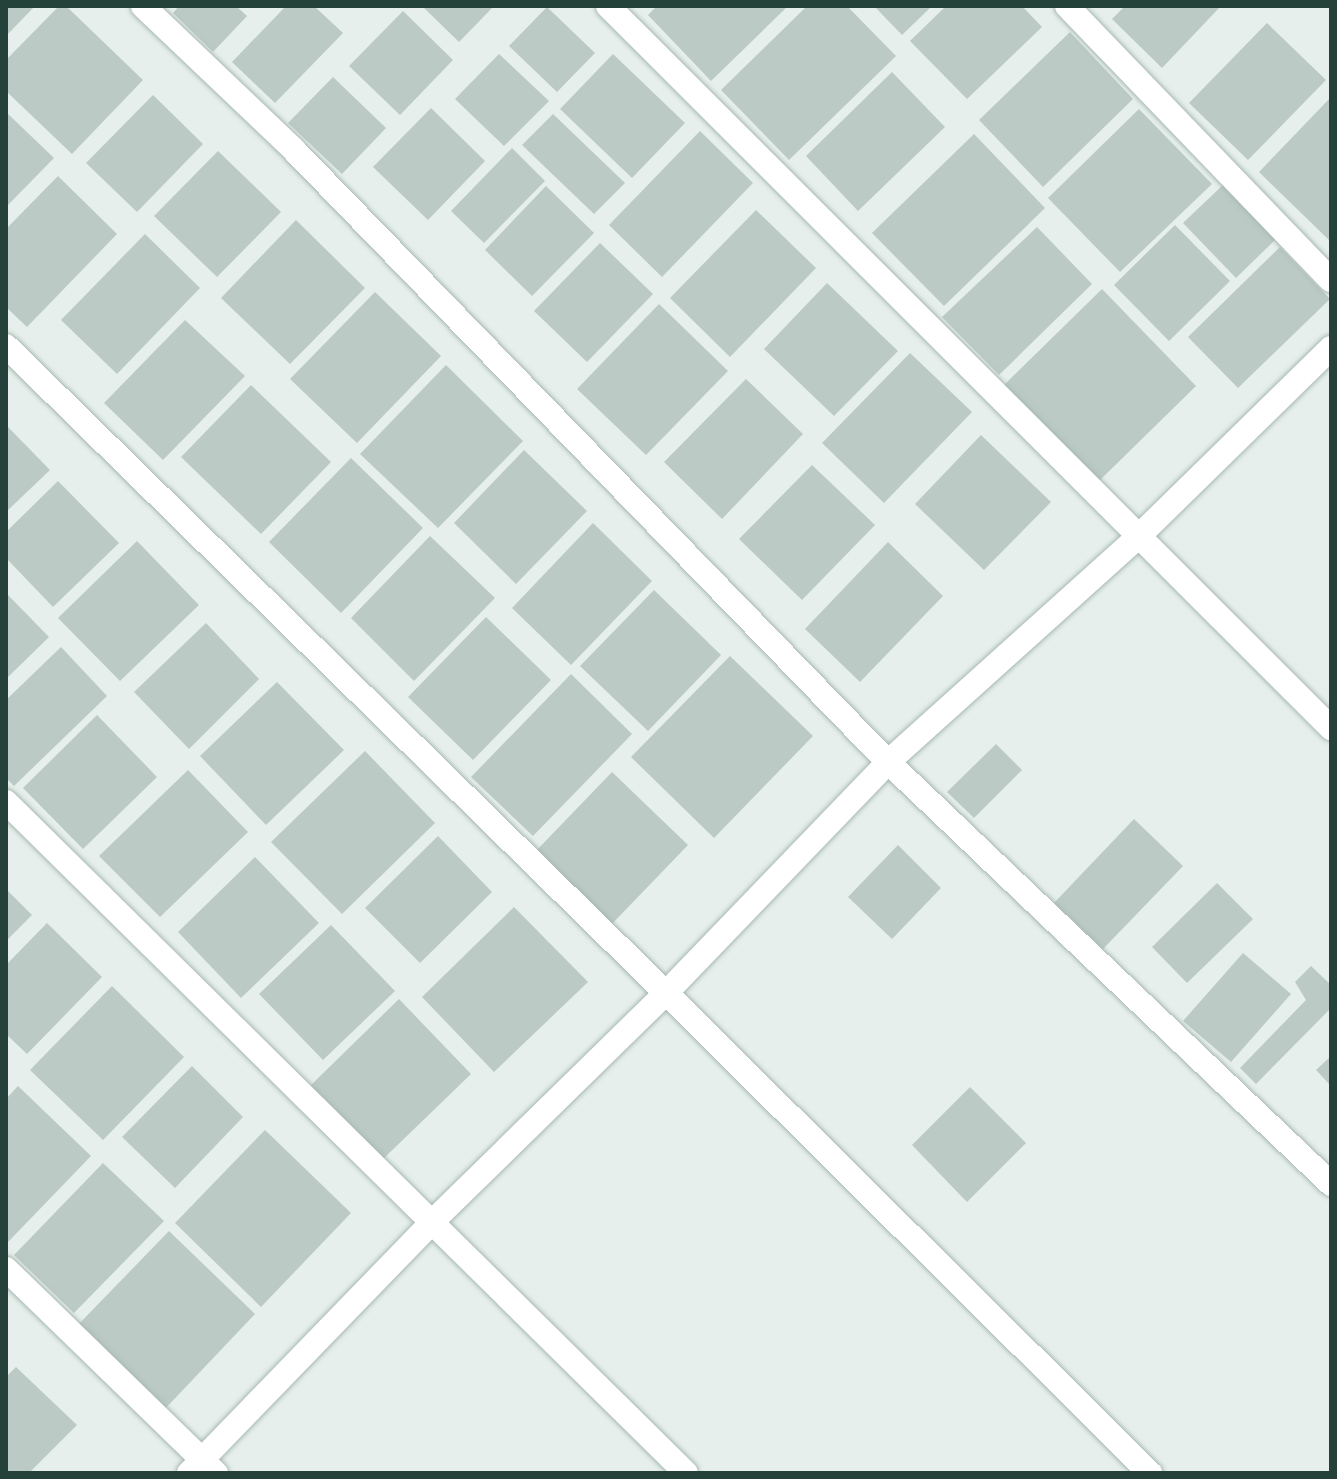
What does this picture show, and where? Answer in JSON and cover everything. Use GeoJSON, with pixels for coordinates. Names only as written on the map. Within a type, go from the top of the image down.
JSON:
{"type":"FeatureCollection","features":[{"type":"Feature","properties":{"kind":"street"},"geometry":{"type":"LineString","coordinates":[[143,6],[294,150],[610,472],[888,762],[1331,1184]]}},
{"type":"Feature","properties":{"kind":"street"},"geometry":{"type":"LineString","coordinates":[[608,6],[1331,728]]}},
{"type":"Feature","properties":{"kind":"street"},"geometry":{"type":"LineString","coordinates":[[1067,6],[1331,280]]}},
{"type":"Feature","properties":{"kind":"street"},"geometry":{"type":"LineString","coordinates":[[6,346],[1150,1473]]}},
{"type":"Feature","properties":{"kind":"street"},"geometry":{"type":"LineString","coordinates":[[6,1269],[202,1468],[430,1224],[666,993],[888,762],[1139,536],[1331,348]]}},
{"type":"Feature","properties":{"kind":"street"},"geometry":{"type":"LineString","coordinates":[[6,802],[430,1224],[686,1473]]}},
{"type":"Feature","properties":{"kind":"building"},"geometry":{"type":"Polygon","coordinates":[[[6,6],[35,6],[6,36],[6,6]]]}},
{"type":"Feature","properties":{"kind":"building"},"geometry":{"type":"Polygon","coordinates":[[[59,6],[66,6],[143,80],[72,154],[6,91],[6,60],[59,6]]]}},
{"type":"Feature","properties":{"kind":"building"},"geometry":{"type":"Polygon","coordinates":[[[179,6],[236,6],[247,16],[213,52],[173,13],[179,6]]]}},
{"type":"Feature","properties":{"kind":"building"},"geometry":{"type":"Polygon","coordinates":[[[286,6],[314,6],[343,33],[275,103],[232,62],[286,6]]]}},
{"type":"Feature","properties":{"kind":"building"},"geometry":{"type":"Polygon","coordinates":[[[422,6],[494,6],[459,42],[422,6]]]}},
{"type":"Feature","properties":{"kind":"building"},"geometry":{"type":"Polygon","coordinates":[[[657,6],[788,6],[711,81],[648,15],[657,6]]]}},
{"type":"Feature","properties":{"kind":"building"},"geometry":{"type":"Polygon","coordinates":[[[807,6],[847,6],[896,56],[789,160],[721,90],[807,6]]]}},
{"type":"Feature","properties":{"kind":"building"},"geometry":{"type":"Polygon","coordinates":[[[874,6],[932,6],[902,35],[874,6]]]}},
{"type":"Feature","properties":{"kind":"building"},"geometry":{"type":"Polygon","coordinates":[[[946,6],[1022,6],[1042,27],[967,99],[910,41],[946,6]]]}},
{"type":"Feature","properties":{"kind":"building"},"geometry":{"type":"Polygon","coordinates":[[[1125,6],[1221,6],[1162,68],[1112,19],[1125,6]]]}},
{"type":"Feature","properties":{"kind":"building"},"geometry":{"type":"Polygon","coordinates":[[[547,7],[595,53],[557,92],[509,46],[547,7]]]}},
{"type":"Feature","properties":{"kind":"building"},"geometry":{"type":"Polygon","coordinates":[[[403,11],[453,60],[400,115],[349,66],[403,11]]]}},
{"type":"Feature","properties":{"kind":"building"},"geometry":{"type":"Polygon","coordinates":[[[1267,23],[1326,80],[1248,160],[1189,103],[1267,23]]]}},
{"type":"Feature","properties":{"kind":"building"},"geometry":{"type":"Polygon","coordinates":[[[1070,32],[1133,99],[1043,187],[979,120],[1070,32]]]}},
{"type":"Feature","properties":{"kind":"building"},"geometry":{"type":"Polygon","coordinates":[[[499,54],[549,101],[504,146],[455,99],[499,54]]]}},
{"type":"Feature","properties":{"kind":"building"},"geometry":{"type":"Polygon","coordinates":[[[613,54],[685,123],[632,178],[560,109],[613,54]]]}},
{"type":"Feature","properties":{"kind":"building"},"geometry":{"type":"Polygon","coordinates":[[[892,72],[945,127],[858,211],[806,156],[892,72]]]}},
{"type":"Feature","properties":{"kind":"building"},"geometry":{"type":"Polygon","coordinates":[[[333,77],[386,128],[342,174],[288,123],[333,77]]]}},
{"type":"Feature","properties":{"kind":"building"},"geometry":{"type":"Polygon","coordinates":[[[153,95],[203,144],[137,212],[86,163],[153,95]]]}},
{"type":"Feature","properties":{"kind":"building"},"geometry":{"type":"Polygon","coordinates":[[[1331,97],[1331,242],[1259,172],[1331,97]]]}},
{"type":"Feature","properties":{"kind":"building"},"geometry":{"type":"Polygon","coordinates":[[[431,108],[485,161],[428,220],[373,167],[431,108]]]}},
{"type":"Feature","properties":{"kind":"building"},"geometry":{"type":"Polygon","coordinates":[[[1139,109],[1212,184],[1120,272],[1048,198],[1139,109]]]}},
{"type":"Feature","properties":{"kind":"building"},"geometry":{"type":"Polygon","coordinates":[[[6,112],[54,158],[6,207],[6,112]]]}},
{"type":"Feature","properties":{"kind":"building"},"geometry":{"type":"Polygon","coordinates":[[[553,114],[625,183],[594,214],[522,145],[553,114]]]}},
{"type":"Feature","properties":{"kind":"building"},"geometry":{"type":"Polygon","coordinates":[[[700,131],[753,183],[662,277],[609,225],[700,131]]]}},
{"type":"Feature","properties":{"kind":"building"},"geometry":{"type":"Polygon","coordinates":[[[974,134],[1045,208],[944,306],[872,233],[974,134]]]}},
{"type":"Feature","properties":{"kind":"building"},"geometry":{"type":"Polygon","coordinates":[[[512,148],[545,181],[484,243],[451,211],[512,148]]]}},
{"type":"Feature","properties":{"kind":"building"},"geometry":{"type":"Polygon","coordinates":[[[218,151],[281,212],[217,277],[154,216],[218,151]]]}},
{"type":"Feature","properties":{"kind":"building"},"geometry":{"type":"Polygon","coordinates":[[[58,176],[117,234],[27,327],[6,307],[6,229],[58,176]]]}},
{"type":"Feature","properties":{"kind":"building"},"geometry":{"type":"Polygon","coordinates":[[[1224,184],[1277,238],[1236,278],[1183,223],[1224,184]]]}},
{"type":"Feature","properties":{"kind":"building"},"geometry":{"type":"Polygon","coordinates":[[[546,186],[594,233],[532,296],[485,250],[546,186]]]}},
{"type":"Feature","properties":{"kind":"building"},"geometry":{"type":"Polygon","coordinates":[[[756,210],[816,268],[730,357],[670,298],[756,210]]]}},
{"type":"Feature","properties":{"kind":"building"},"geometry":{"type":"Polygon","coordinates":[[[296,220],[365,288],[290,364],[221,298],[296,220]]]}},
{"type":"Feature","properties":{"kind":"building"},"geometry":{"type":"Polygon","coordinates":[[[1175,225],[1230,281],[1169,341],[1114,285],[1175,225]]]}},
{"type":"Feature","properties":{"kind":"building"},"geometry":{"type":"Polygon","coordinates":[[[1037,227],[1092,284],[999,375],[942,317],[1037,227]]]}},
{"type":"Feature","properties":{"kind":"building"},"geometry":{"type":"Polygon","coordinates":[[[145,234],[200,288],[117,374],[61,320],[145,234]]]}},
{"type":"Feature","properties":{"kind":"building"},"geometry":{"type":"Polygon","coordinates":[[[600,243],[653,294],[587,362],[534,311],[600,243]]]}},
{"type":"Feature","properties":{"kind":"building"},"geometry":{"type":"Polygon","coordinates":[[[1280,247],[1330,299],[1238,388],[1188,337],[1280,247]]]}},
{"type":"Feature","properties":{"kind":"building"},"geometry":{"type":"Polygon","coordinates":[[[827,283],[898,351],[834,416],[764,349],[827,283]]]}},
{"type":"Feature","properties":{"kind":"building"},"geometry":{"type":"Polygon","coordinates":[[[1102,289],[1196,386],[1098,482],[1004,385],[1102,289]]]}},
{"type":"Feature","properties":{"kind":"building"},"geometry":{"type":"Polygon","coordinates":[[[375,292],[441,356],[357,443],[290,379],[375,292]]]}},
{"type":"Feature","properties":{"kind":"building"},"geometry":{"type":"Polygon","coordinates":[[[659,304],[728,371],[646,455],[577,389],[659,304]]]}},
{"type":"Feature","properties":{"kind":"building"},"geometry":{"type":"Polygon","coordinates":[[[185,320],[245,376],[163,460],[104,403],[185,320]]]}},
{"type":"Feature","properties":{"kind":"building"},"geometry":{"type":"Polygon","coordinates":[[[910,353],[972,412],[884,503],[822,443],[910,353]]]}},
{"type":"Feature","properties":{"kind":"building"},"geometry":{"type":"Polygon","coordinates":[[[446,365],[523,441],[438,528],[360,454],[446,365]]]}},
{"type":"Feature","properties":{"kind":"building"},"geometry":{"type":"Polygon","coordinates":[[[746,379],[803,434],[722,519],[664,462],[746,379]]]}},
{"type":"Feature","properties":{"kind":"building"},"geometry":{"type":"Polygon","coordinates":[[[251,385],[331,462],[261,534],[181,457],[251,385]]]}},
{"type":"Feature","properties":{"kind":"building"},"geometry":{"type":"Polygon","coordinates":[[[6,425],[50,470],[6,512],[6,425]]]}},
{"type":"Feature","properties":{"kind":"building"},"geometry":{"type":"Polygon","coordinates":[[[981,435],[1051,502],[984,570],[915,504],[981,435]]]}},
{"type":"Feature","properties":{"kind":"building"},"geometry":{"type":"Polygon","coordinates":[[[524,450],[587,511],[516,584],[454,523],[524,450]]]}},
{"type":"Feature","properties":{"kind":"building"},"geometry":{"type":"Polygon","coordinates":[[[351,458],[423,528],[341,613],[269,542],[351,458]]]}},
{"type":"Feature","properties":{"kind":"building"},"geometry":{"type":"Polygon","coordinates":[[[812,465],[875,525],[802,600],[739,539],[812,465]]]}},
{"type":"Feature","properties":{"kind":"building"},"geometry":{"type":"Polygon","coordinates":[[[58,481],[119,543],[53,607],[6,558],[6,532],[58,481]]]}},
{"type":"Feature","properties":{"kind":"building"},"geometry":{"type":"Polygon","coordinates":[[[593,523],[652,581],[571,665],[512,608],[593,523]]]}},
{"type":"Feature","properties":{"kind":"building"},"geometry":{"type":"Polygon","coordinates":[[[430,536],[495,598],[414,681],[351,618],[430,536]]]}},
{"type":"Feature","properties":{"kind":"building"},"geometry":{"type":"Polygon","coordinates":[[[137,541],[199,605],[120,681],[58,618],[137,541]]]}},
{"type":"Feature","properties":{"kind":"building"},"geometry":{"type":"Polygon","coordinates":[[[888,542],[943,596],[860,682],[805,629],[888,542]]]}},
{"type":"Feature","properties":{"kind":"building"},"geometry":{"type":"Polygon","coordinates":[[[654,590],[721,655],[648,731],[580,666],[654,590]]]}},
{"type":"Feature","properties":{"kind":"building"},"geometry":{"type":"Polygon","coordinates":[[[6,593],[49,637],[6,679],[6,593]]]}},
{"type":"Feature","properties":{"kind":"building"},"geometry":{"type":"Polygon","coordinates":[[[486,617],[551,680],[473,760],[408,697],[486,617]]]}},
{"type":"Feature","properties":{"kind":"building"},"geometry":{"type":"Polygon","coordinates":[[[206,623],[259,679],[189,749],[134,692],[206,623]]]}},
{"type":"Feature","properties":{"kind":"building"},"geometry":{"type":"Polygon","coordinates":[[[61,647],[107,696],[14,786],[6,778],[6,700],[61,647]]]}},
{"type":"Feature","properties":{"kind":"building"},"geometry":{"type":"Polygon","coordinates":[[[730,656],[813,736],[714,838],[631,757],[730,656]]]}},
{"type":"Feature","properties":{"kind":"building"},"geometry":{"type":"Polygon","coordinates":[[[571,674],[632,734],[533,836],[471,777],[571,674]]]}},
{"type":"Feature","properties":{"kind":"building"},"geometry":{"type":"Polygon","coordinates":[[[277,682],[344,750],[266,825],[200,756],[277,682]]]}},
{"type":"Feature","properties":{"kind":"building"},"geometry":{"type":"Polygon","coordinates":[[[97,715],[157,777],[83,849],[23,788],[97,715]]]}},
{"type":"Feature","properties":{"kind":"building"},"geometry":{"type":"Polygon","coordinates":[[[996,744],[1022,770],[974,818],[947,792],[996,744]]]}},
{"type":"Feature","properties":{"kind":"building"},"geometry":{"type":"Polygon","coordinates":[[[365,751],[435,823],[342,914],[271,842],[365,751]]]}},
{"type":"Feature","properties":{"kind":"building"},"geometry":{"type":"Polygon","coordinates":[[[188,770],[248,832],[160,917],[99,856],[188,770]]]}},
{"type":"Feature","properties":{"kind":"building"},"geometry":{"type":"Polygon","coordinates":[[[612,772],[688,845],[609,927],[534,853],[612,772]]]}},
{"type":"Feature","properties":{"kind":"building"},"geometry":{"type":"Polygon","coordinates":[[[1134,819],[1183,866],[1103,949],[1054,903],[1134,819]]]}},
{"type":"Feature","properties":{"kind":"building"},"geometry":{"type":"Polygon","coordinates":[[[438,836],[492,892],[420,963],[365,908],[438,836]]]}},
{"type":"Feature","properties":{"kind":"building"},"geometry":{"type":"Polygon","coordinates":[[[898,845],[941,888],[892,939],[848,897],[898,845]]]}},
{"type":"Feature","properties":{"kind":"building"},"geometry":{"type":"Polygon","coordinates":[[[255,857],[319,923],[241,998],[178,932],[255,857]]]}},
{"type":"Feature","properties":{"kind":"building"},"geometry":{"type":"Polygon","coordinates":[[[1217,883],[1253,919],[1187,983],[1152,947],[1217,883]]]}},
{"type":"Feature","properties":{"kind":"building"},"geometry":{"type":"Polygon","coordinates":[[[6,889],[32,915],[6,941],[6,889]]]}},
{"type":"Feature","properties":{"kind":"building"},"geometry":{"type":"Polygon","coordinates":[[[514,907],[588,982],[494,1072],[422,997],[514,907]]]}},
{"type":"Feature","properties":{"kind":"building"},"geometry":{"type":"Polygon","coordinates":[[[47,923],[102,977],[27,1054],[6,1034],[6,965],[47,923]]]}},
{"type":"Feature","properties":{"kind":"building"},"geometry":{"type":"Polygon","coordinates":[[[331,925],[395,991],[323,1060],[259,994],[331,925]]]}},
{"type":"Feature","properties":{"kind":"building"},"geometry":{"type":"Polygon","coordinates":[[[1243,953],[1291,994],[1231,1062],[1183,1021],[1243,953]]]}},
{"type":"Feature","properties":{"kind":"building"},"geometry":{"type":"Polygon","coordinates":[[[1311,966],[1331,985],[1331,1008],[1256,1084],[1240,1068],[1306,1000],[1295,982],[1311,966]]]}},
{"type":"Feature","properties":{"kind":"building"},"geometry":{"type":"Polygon","coordinates":[[[112,986],[184,1057],[103,1140],[30,1070],[112,986]]]}},
{"type":"Feature","properties":{"kind":"building"},"geometry":{"type":"Polygon","coordinates":[[[399,999],[471,1074],[381,1161],[309,1087],[399,999]]]}},
{"type":"Feature","properties":{"kind":"building"},"geometry":{"type":"Polygon","coordinates":[[[1331,1056],[1331,1086],[1316,1070],[1331,1056]]]}},
{"type":"Feature","properties":{"kind":"building"},"geometry":{"type":"Polygon","coordinates":[[[192,1066],[243,1117],[175,1188],[122,1137],[192,1066]]]}},
{"type":"Feature","properties":{"kind":"building"},"geometry":{"type":"Polygon","coordinates":[[[18,1086],[91,1156],[8,1242],[6,1099],[18,1086]]]}},
{"type":"Feature","properties":{"kind":"building"},"geometry":{"type":"Polygon","coordinates":[[[970,1087],[1026,1143],[967,1202],[912,1145],[970,1087]]]}},
{"type":"Feature","properties":{"kind":"building"},"geometry":{"type":"Polygon","coordinates":[[[265,1130],[351,1213],[261,1307],[175,1223],[265,1130]]]}},
{"type":"Feature","properties":{"kind":"building"},"geometry":{"type":"Polygon","coordinates":[[[103,1163],[164,1221],[74,1313],[14,1255],[103,1163]]]}},
{"type":"Feature","properties":{"kind":"building"},"geometry":{"type":"Polygon","coordinates":[[[169,1231],[255,1314],[162,1412],[75,1328],[169,1231]]]}},
{"type":"Feature","properties":{"kind":"building"},"geometry":{"type":"Polygon","coordinates":[[[16,1367],[77,1425],[29,1473],[6,1473],[6,1377],[16,1367]]]}}]}
